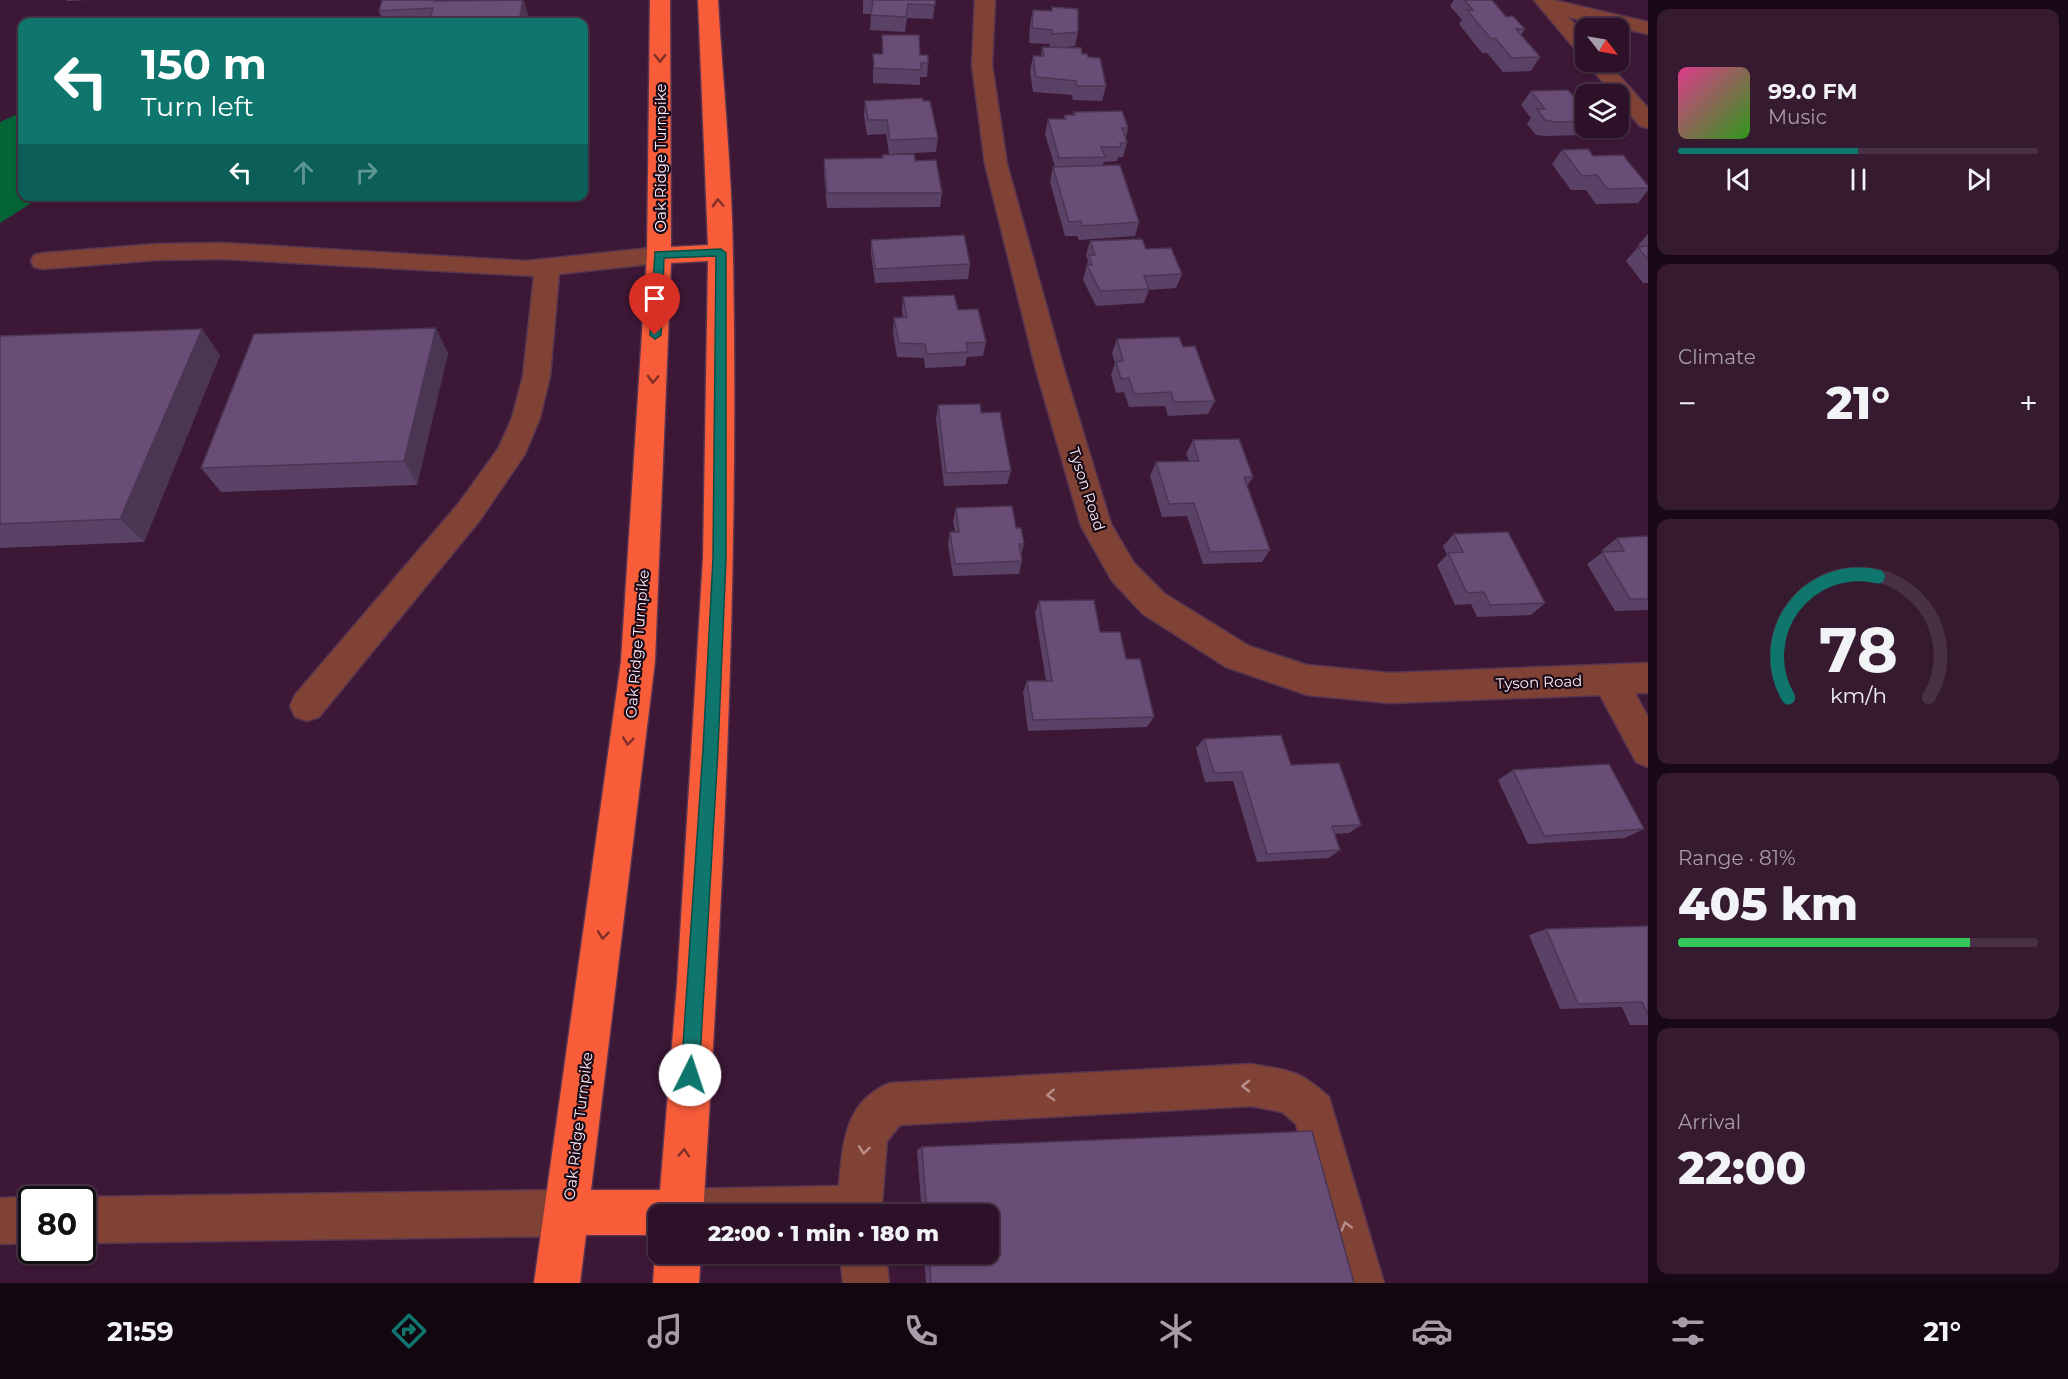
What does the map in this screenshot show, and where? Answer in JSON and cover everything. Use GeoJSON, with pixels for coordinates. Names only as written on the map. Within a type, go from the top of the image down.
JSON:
{"type":"FeatureCollection","features":[{"type":"Feature","properties":{"kind":"highway","name":"Oak Ridge Turnpike"},"geometry":{"type":"LineString","coordinates":[[557,1283],[638,661],[659,255],[660,0]]}},
{"type":"Feature","properties":{"kind":"highway"},"geometry":{"type":"LineString","coordinates":[[681,1204],[698,973],[719,558],[721,253],[708,0]]}},
{"type":"Feature","properties":{"kind":"highway"},"geometry":{"type":"LineString","coordinates":[[659,255],[721,253]]}},
{"type":"Feature","properties":{"kind":"highway"},"geometry":{"type":"LineString","coordinates":[[567,1213],[648,1223]]}},
{"type":"Feature","properties":{"kind":"highway"},"geometry":{"type":"LineString","coordinates":[[676,1283],[677,1264]]}},
{"type":"Feature","properties":{"kind":"street","name":"Tyson Road"},"geometry":{"type":"LineString","coordinates":[[985,0],[982,65],[991,144],[1049,366],[1096,526],[1123,572],[1154,604],[1238,657],[1307,680],[1390,688],[1648,678]]}},
{"type":"Feature","properties":{"kind":"street"},"geometry":{"type":"LineString","coordinates":[[1545,3],[1648,28]]}},
{"type":"Feature","properties":{"kind":"street"},"geometry":{"type":"LineString","coordinates":[[1545,3],[1575,37]]}},
{"type":"Feature","properties":{"kind":"street"},"geometry":{"type":"LineString","coordinates":[[1605,72],[1648,121]]}},
{"type":"Feature","properties":{"kind":"street"},"geometry":{"type":"LineString","coordinates":[[43,261],[157,252],[223,251],[373,259],[477,268],[547,268],[659,255]]}},
{"type":"Feature","properties":{"kind":"street"},"geometry":{"type":"LineString","coordinates":[[307,706],[466,516],[499,472],[518,438],[529,403],[543,342],[547,268]]}},
{"type":"Feature","properties":{"kind":"street"},"geometry":{"type":"LineString","coordinates":[[1609,679],[1648,751]]}},
{"type":"Feature","properties":{"kind":"street"},"geometry":{"type":"LineString","coordinates":[[859,1204],[866,1133],[890,1104],[1251,1085],[1292,1092],[1314,1112],[1360,1283]]}},
{"type":"Feature","properties":{"kind":"street"},"geometry":{"type":"LineString","coordinates":[[96,1220],[567,1213]]}},
{"type":"Feature","properties":{"kind":"street"},"geometry":{"type":"LineString","coordinates":[[0,1221],[18,1220]]}},
{"type":"Feature","properties":{"kind":"street"},"geometry":{"type":"LineString","coordinates":[[864,1264],[866,1283]]}},
{"type":"Feature","properties":{"kind":"green space"},"geometry":{"type":"Polygon","coordinates":[[[18,114],[18,201],[33,201],[0,223],[0,122],[18,114]]]}},
{"type":"Feature","properties":{"kind":"building"},"geometry":{"type":"Polygon","coordinates":[[[382,0],[523,0],[520,18],[430,18],[433,8],[379,11],[382,0]]]}},
{"type":"Feature","properties":{"kind":"building"},"geometry":{"type":"Polygon","coordinates":[[[873,0],[935,0],[935,5],[908,4],[906,17],[871,15],[873,0]]]}},
{"type":"Feature","properties":{"kind":"building"},"geometry":{"type":"Polygon","coordinates":[[[1464,0],[1492,0],[1506,17],[1513,16],[1525,29],[1516,29],[1540,57],[1512,58],[1495,38],[1491,39],[1467,10],[1473,10],[1464,0]]]}},
{"type":"Feature","properties":{"kind":"building"},"geometry":{"type":"Polygon","coordinates":[[[1052,7],[1078,9],[1078,32],[1052,34],[1052,30],[1032,28],[1033,10],[1052,11],[1052,7]]]}},
{"type":"Feature","properties":{"kind":"building"},"geometry":{"type":"Polygon","coordinates":[[[882,35],[919,35],[920,55],[928,55],[928,63],[921,63],[921,70],[874,68],[873,54],[883,54],[882,35]]]}},
{"type":"Feature","properties":{"kind":"building"},"geometry":{"type":"Polygon","coordinates":[[[1042,47],[1081,48],[1082,54],[1100,58],[1106,86],[1077,86],[1076,81],[1036,77],[1033,56],[1044,56],[1042,47]]]}},
{"type":"Feature","properties":{"kind":"building"},"geometry":{"type":"Polygon","coordinates":[[[1568,90],[1575,98],[1575,121],[1545,120],[1537,109],[1545,109],[1531,91],[1568,90]]]}},
{"type":"Feature","properties":{"kind":"building"},"geometry":{"type":"Polygon","coordinates":[[[922,98],[923,101],[930,101],[938,138],[890,140],[887,120],[868,120],[865,101],[922,98]]]}},
{"type":"Feature","properties":{"kind":"building"},"geometry":{"type":"Polygon","coordinates":[[[1122,111],[1128,128],[1122,128],[1127,142],[1120,143],[1121,147],[1101,147],[1105,157],[1059,158],[1048,119],[1066,119],[1064,115],[1075,115],[1074,112],[1122,111]]]}},
{"type":"Feature","properties":{"kind":"building"},"geometry":{"type":"Polygon","coordinates":[[[1588,149],[1593,156],[1623,155],[1648,188],[1607,189],[1597,175],[1582,176],[1562,150],[1588,149]]]}},
{"type":"Feature","properties":{"kind":"building"},"geometry":{"type":"Polygon","coordinates":[[[914,154],[915,161],[936,160],[942,193],[827,193],[824,159],[883,158],[883,155],[914,154]]]}},
{"type":"Feature","properties":{"kind":"building"},"geometry":{"type":"Polygon","coordinates":[[[1120,165],[1139,222],[1082,226],[1081,221],[1069,222],[1053,167],[1120,165]]]}},
{"type":"Feature","properties":{"kind":"building"},"geometry":{"type":"Polygon","coordinates":[[[964,235],[970,264],[875,269],[871,240],[964,235]]]}},
{"type":"Feature","properties":{"kind":"building"},"geometry":{"type":"Polygon","coordinates":[[[1142,239],[1146,249],[1171,248],[1182,274],[1144,276],[1149,289],[1100,291],[1087,265],[1092,265],[1089,255],[1095,255],[1090,241],[1142,239]]]}},
{"type":"Feature","properties":{"kind":"building"},"geometry":{"type":"Polygon","coordinates":[[[1648,246],[1648,260],[1638,247],[1648,246]]]}},
{"type":"Feature","properties":{"kind":"building"},"geometry":{"type":"Polygon","coordinates":[[[954,295],[958,310],[978,309],[986,342],[966,343],[968,352],[927,354],[925,344],[899,343],[894,318],[907,317],[903,297],[954,295]]]}},
{"type":"Feature","properties":{"kind":"building"},"geometry":{"type":"Polygon","coordinates":[[[436,328],[404,461],[201,468],[254,334],[436,328]]]}},
{"type":"Feature","properties":{"kind":"building"},"geometry":{"type":"Polygon","coordinates":[[[202,329],[120,519],[0,524],[0,336],[202,329]]]}},
{"type":"Feature","properties":{"kind":"building"},"geometry":{"type":"Polygon","coordinates":[[[1179,337],[1183,347],[1195,346],[1215,401],[1174,402],[1171,392],[1134,394],[1129,378],[1121,379],[1116,362],[1123,361],[1117,339],[1179,337]]]}},
{"type":"Feature","properties":{"kind":"building"},"geometry":{"type":"Polygon","coordinates":[[[980,404],[981,413],[1000,412],[1011,471],[946,473],[938,405],[980,404]]]}},
{"type":"Feature","properties":{"kind":"building"},"geometry":{"type":"Polygon","coordinates":[[[1239,439],[1253,477],[1244,477],[1270,550],[1210,552],[1194,503],[1169,504],[1156,462],[1199,461],[1193,440],[1239,439]]]}},
{"type":"Feature","properties":{"kind":"building"},"geometry":{"type":"Polygon","coordinates":[[[1012,506],[1016,528],[1021,528],[1024,544],[1019,544],[1022,561],[955,564],[950,532],[959,532],[956,508],[1012,506]]]}},
{"type":"Feature","properties":{"kind":"building"},"geometry":{"type":"Polygon","coordinates":[[[1508,532],[1545,603],[1490,605],[1484,592],[1467,593],[1448,553],[1463,552],[1454,534],[1508,532]]]}},
{"type":"Feature","properties":{"kind":"building"},"geometry":{"type":"Polygon","coordinates":[[[1648,536],[1648,599],[1630,599],[1602,552],[1624,551],[1617,538],[1648,536]]]}},
{"type":"Feature","properties":{"kind":"building"},"geometry":{"type":"Polygon","coordinates":[[[1094,600],[1100,632],[1120,632],[1126,659],[1140,659],[1154,717],[1033,720],[1027,681],[1052,681],[1039,601],[1094,600]]]}},
{"type":"Feature","properties":{"kind":"building"},"geometry":{"type":"Polygon","coordinates":[[[1281,735],[1291,765],[1339,763],[1361,825],[1332,826],[1340,850],[1267,854],[1242,772],[1214,773],[1204,739],[1281,735]]]}},
{"type":"Feature","properties":{"kind":"building"},"geometry":{"type":"Polygon","coordinates":[[[1609,764],[1644,829],[1544,836],[1513,770],[1609,764]]]}},
{"type":"Feature","properties":{"kind":"building"},"geometry":{"type":"Polygon","coordinates":[[[1648,926],[1648,1015],[1642,1002],[1578,1004],[1546,929],[1648,926]]]}},
{"type":"Feature","properties":{"kind":"building"},"geometry":{"type":"Polygon","coordinates":[[[1312,1131],[1354,1283],[931,1283],[930,1264],[999,1264],[999,1204],[926,1204],[922,1147],[1312,1131]]]}},
{"type":"Feature","properties":{"kind":"route"},"geometry":{"type":"LineString","coordinates":[[655,335],[659,255],[721,253],[719,558],[711,749],[690,1075]]}}]}
